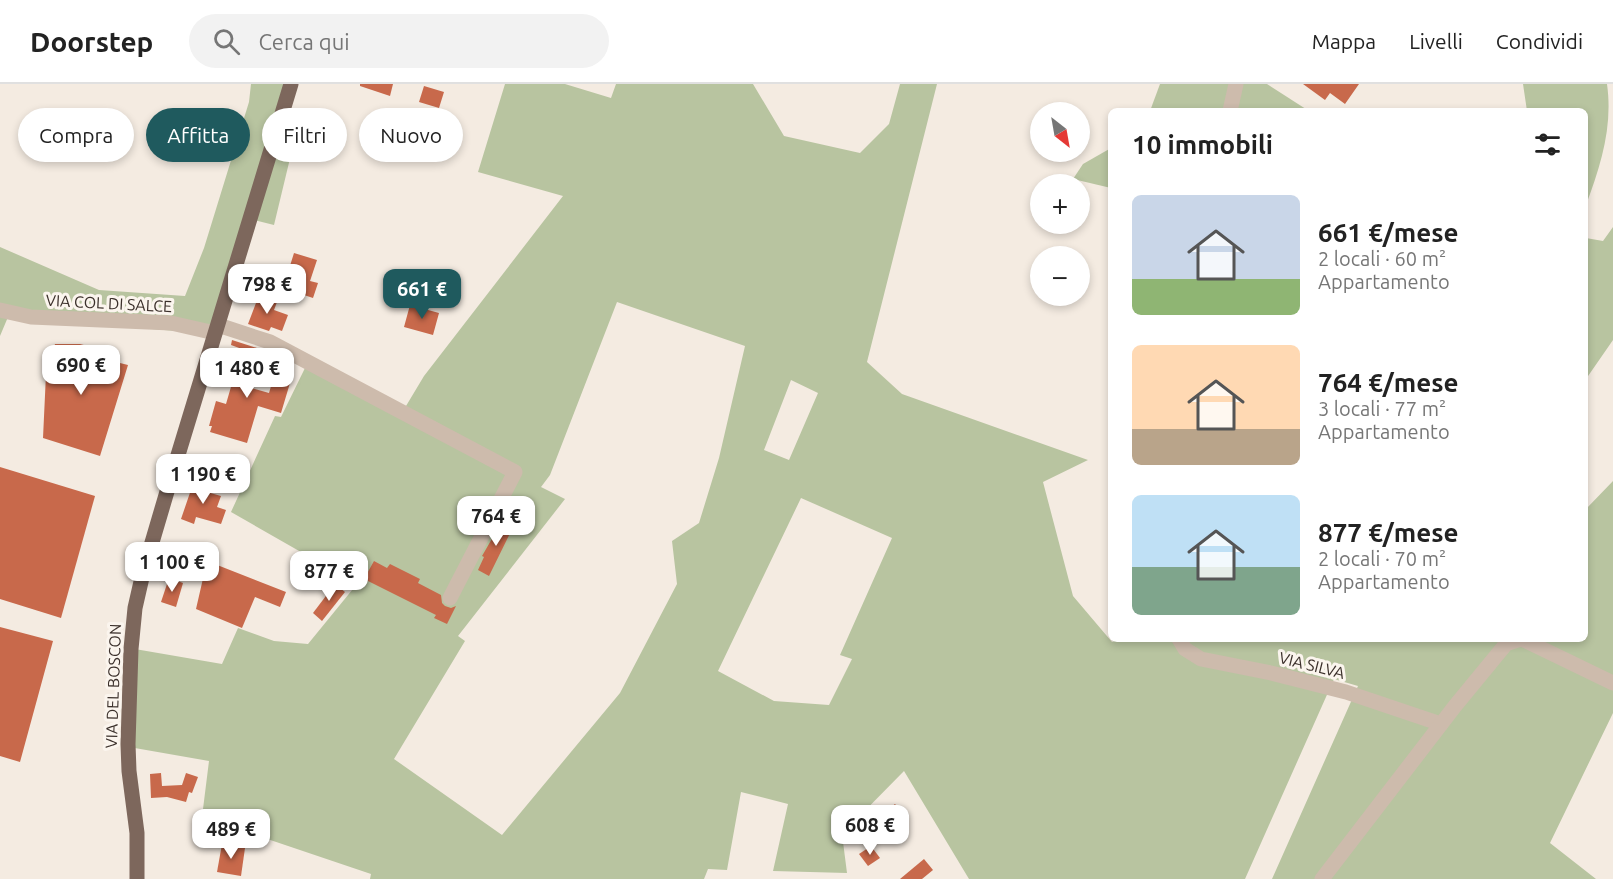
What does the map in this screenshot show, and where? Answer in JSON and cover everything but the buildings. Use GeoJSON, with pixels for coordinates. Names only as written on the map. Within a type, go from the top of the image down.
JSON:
{"type":"FeatureCollection","features":[{"type":"Feature","properties":{"kind":"main road","name":"VIA DEL BOSCON"},"geometry":{"type":"LineString","coordinates":[[137,879],[137,833],[128,744],[131,649],[135,608],[143,573],[291,84]]}},
{"type":"Feature","properties":{"kind":"street"},"geometry":{"type":"LineString","coordinates":[[1231,108],[1236,84]]}},
{"type":"Feature","properties":{"kind":"street","name":"VIA COL DI SALCE"},"geometry":{"type":"LineString","coordinates":[[0,310],[31,317],[171,323],[217,329]]}},
{"type":"Feature","properties":{"kind":"street"},"geometry":{"type":"LineString","coordinates":[[217,329],[270,342],[515,472],[450,598]]}},
{"type":"Feature","properties":{"kind":"street","name":"VIA SILVA"},"geometry":{"type":"LineString","coordinates":[[1181,642],[1185,649],[1201,659],[1346,692],[1442,724]]}},
{"type":"Feature","properties":{"kind":"street"},"geometry":{"type":"LineString","coordinates":[[1322,879],[1506,644],[1512,642]]}},
{"type":"Feature","properties":{"kind":"street"},"geometry":{"type":"LineString","coordinates":[[1528,642],[1613,683]]}},
{"type":"Feature","properties":{"kind":"green space"},"geometry":{"type":"Polygon","coordinates":[[[251,84],[297,84],[289,108],[262,108],[262,162],[289,162],[274,225],[254,220],[212,334],[8,317],[0,336],[0,247],[99,290],[185,296],[204,248],[231,162],[250,162],[250,108],[247,108],[251,84]]]}},
{"type":"Feature","properties":{"kind":"green space"},"geometry":{"type":"Polygon","coordinates":[[[505,84],[565,84],[611,98],[616,84],[753,84],[784,136],[860,153],[889,124],[900,84],[937,84],[867,362],[902,394],[1088,460],[1043,482],[1073,596],[1108,637],[1108,642],[1588,642],[1588,507],[1613,481],[1613,713],[1550,843],[1596,879],[1272,879],[1358,686],[1334,679],[1245,879],[969,879],[904,771],[842,834],[847,873],[773,871],[788,804],[741,792],[727,870],[708,869],[704,879],[370,879],[371,874],[202,817],[209,761],[129,747],[129,648],[222,664],[238,628],[274,641],[308,644],[357,584],[231,512],[275,416],[281,417],[305,368],[400,416],[424,376],[563,196],[478,172],[505,84]],[[617,302],[550,475],[541,487],[565,499],[458,636],[465,641],[394,759],[502,835],[620,693],[677,584],[672,541],[699,523],[719,458],[745,346],[617,302]],[[791,380],[764,450],[789,460],[818,393],[791,380]],[[801,498],[718,671],[774,701],[829,705],[852,659],[840,655],[892,538],[801,498]]]}},
{"type":"Feature","properties":{"kind":"green space"},"geometry":{"type":"Polygon","coordinates":[[[1160,84],[1267,84],[1304,108],[1151,108],[1160,84]]]}},
{"type":"Feature","properties":{"kind":"green space"},"geometry":{"type":"Polygon","coordinates":[[[1523,84],[1607,84],[1607,130],[1588,199],[1588,108],[1527,108],[1523,84]]]}},
{"type":"Feature","properties":{"kind":"green space"},"geometry":{"type":"Polygon","coordinates":[[[1108,150],[1108,187],[1090,183],[1090,174],[1076,174],[1083,164],[1108,150]]]}},
{"type":"Feature","properties":{"kind":"green space"},"geometry":{"type":"Polygon","coordinates":[[[1613,227],[1613,340],[1588,376],[1588,238],[1603,241],[1613,227]]]}}]}
